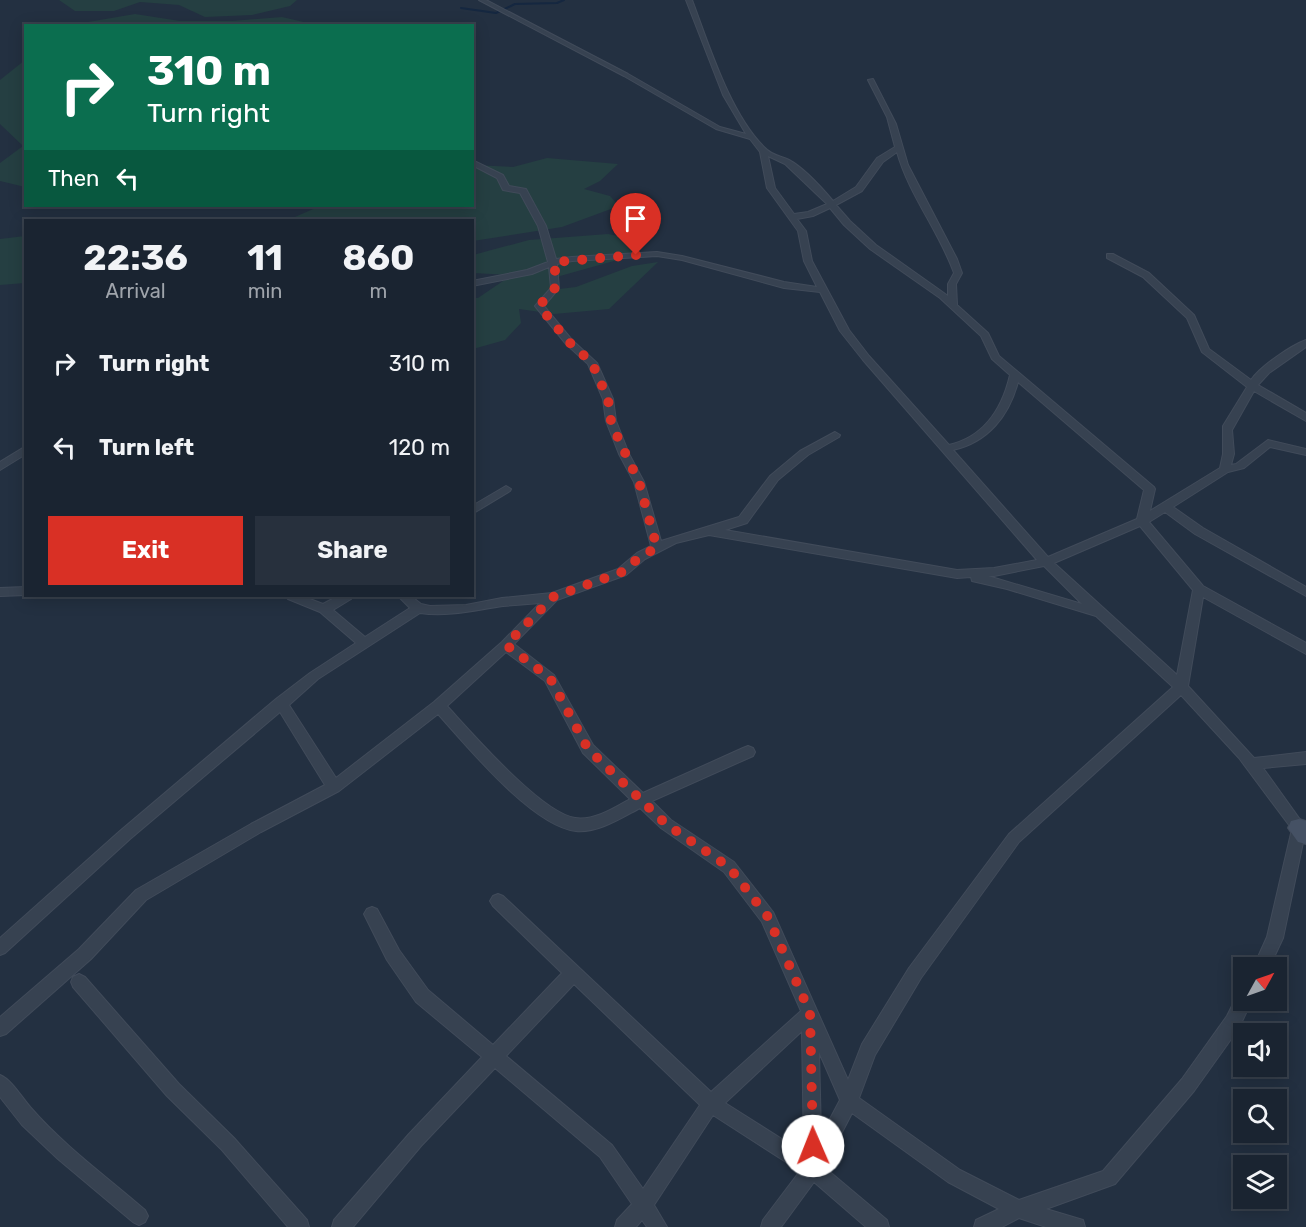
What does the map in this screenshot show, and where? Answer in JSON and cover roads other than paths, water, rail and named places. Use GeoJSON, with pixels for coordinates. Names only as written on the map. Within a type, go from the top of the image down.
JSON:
{"type":"FeatureCollection","features":[{"type":"Feature","properties":{"kind":"street"},"geometry":{"type":"LineString","coordinates":[[482,0],[626,75],[718,128],[752,138]]}},
{"type":"Feature","properties":{"kind":"street"},"geometry":{"type":"LineString","coordinates":[[689,0],[726,95],[752,138],[764,152],[788,162],[820,191],[846,223],[873,247],[943,296],[985,335],[995,357],[1150,489],[1142,520]]}},
{"type":"Feature","properties":{"kind":"street"},"geometry":{"type":"LineString","coordinates":[[872,80],[896,131],[898,148],[933,222],[952,254],[958,273],[952,284],[953,306]]}},
{"type":"Feature","properties":{"kind":"street"},"geometry":{"type":"LineString","coordinates":[[794,217],[832,206],[859,189],[880,160],[898,148]]}},
{"type":"Feature","properties":{"kind":"street"},"geometry":{"type":"LineString","coordinates":[[764,152],[771,188],[802,231],[808,261],[845,331],[1046,562],[1181,687],[1252,764],[1303,832],[1275,938],[1266,957]]}},
{"type":"Feature","properties":{"kind":"street"},"geometry":{"type":"LineString","coordinates":[[474,163],[500,177],[506,188],[523,191],[541,220],[555,262],[555,288],[539,306],[569,342],[592,363],[608,399],[611,421],[624,454],[639,482],[657,548]]}},
{"type":"Feature","properties":{"kind":"street"},"geometry":{"type":"LineString","coordinates":[[474,284],[529,272],[555,262],[572,259],[657,254],[682,258],[784,285],[823,290]]}},
{"type":"Feature","properties":{"kind":"street"},"geometry":{"type":"LineString","coordinates":[[1110,256],[1146,275],[1191,317],[1205,350],[1254,387],[1291,406],[1306,418]]}},
{"type":"Feature","properties":{"kind":"street"},"geometry":{"type":"LineString","coordinates":[[1224,470],[1230,456],[1226,428],[1240,404],[1254,387],[1258,378],[1306,343]]}},
{"type":"Feature","properties":{"kind":"street"},"geometry":{"type":"LineString","coordinates":[[946,449],[973,440],[986,429],[1002,411],[1013,386],[1015,375]]}},
{"type":"Feature","properties":{"kind":"street"},"geometry":{"type":"LineString","coordinates":[[405,597],[418,608],[466,609],[502,602],[553,597],[622,572],[641,556],[673,540],[743,520],[774,478],[804,453],[835,435]]}},
{"type":"Feature","properties":{"kind":"street"},"geometry":{"type":"LineString","coordinates":[[957,574],[994,572],[1046,562],[1142,520],[1224,470],[1240,466],[1268,443],[1306,452]]}},
{"type":"Feature","properties":{"kind":"street"},"geometry":{"type":"LineString","coordinates":[[0,467],[24,450]]}},
{"type":"Feature","properties":{"kind":"street"},"geometry":{"type":"LineString","coordinates":[[474,510],[506,489]]}},
{"type":"Feature","properties":{"kind":"street"},"geometry":{"type":"LineString","coordinates":[[1165,506],[1199,531],[1306,592]]}},
{"type":"Feature","properties":{"kind":"street"},"geometry":{"type":"LineString","coordinates":[[1142,520],[1199,590],[1306,649]]}},
{"type":"Feature","properties":{"kind":"street"},"geometry":{"type":"LineString","coordinates":[[709,531],[957,574],[1008,585],[1100,614]]}},
{"type":"Feature","properties":{"kind":"street"},"geometry":{"type":"LineString","coordinates":[[770,1227],[813,1169],[849,1101],[868,1050],[915,973],[1014,838],[1181,687],[1199,590]]}},
{"type":"Feature","properties":{"kind":"street"},"geometry":{"type":"LineString","coordinates":[[0,592],[24,591]]}},
{"type":"Feature","properties":{"kind":"street"},"geometry":{"type":"LineString","coordinates":[[294,597],[324,609],[363,642]]}},
{"type":"Feature","properties":{"kind":"street"},"geometry":{"type":"LineString","coordinates":[[324,609],[345,597]]}},
{"type":"Feature","properties":{"kind":"street"},"geometry":{"type":"LineString","coordinates":[[0,1028],[85,954],[141,895],[256,828],[334,787],[439,706],[506,645],[553,597]]}},
{"type":"Feature","properties":{"kind":"street"},"geometry":{"type":"LineString","coordinates":[[0,948],[124,835],[314,676],[418,608]]}},
{"type":"Feature","properties":{"kind":"street"},"geometry":{"type":"LineString","coordinates":[[506,645],[550,678],[588,749],[666,824],[729,867],[768,917],[849,1101],[954,1176],[1018,1209],[1076,1227]]}},
{"type":"Feature","properties":{"kind":"street"},"geometry":{"type":"LineString","coordinates":[[281,703],[334,787]]}},
{"type":"Feature","properties":{"kind":"street"},"geometry":{"type":"LineString","coordinates":[[439,706],[502,774],[556,819],[575,825],[610,819],[640,801],[748,752]]}},
{"type":"Feature","properties":{"kind":"street"},"geometry":{"type":"LineString","coordinates":[[1252,764],[1306,758]]}},
{"type":"Feature","properties":{"kind":"street"},"geometry":{"type":"LineString","coordinates":[[498,901],[711,1104],[813,1169],[880,1227]]}},
{"type":"Feature","properties":{"kind":"street"},"geometry":{"type":"LineString","coordinates":[[372,914],[393,956],[422,996],[606,1151],[658,1227]]}},
{"type":"Feature","properties":{"kind":"street"},"geometry":{"type":"LineString","coordinates":[[341,1227],[415,1140],[572,974]]}},
{"type":"Feature","properties":{"kind":"street"},"geometry":{"type":"LineString","coordinates":[[79,982],[173,1090],[228,1144],[300,1227]]}},
{"type":"Feature","properties":{"kind":"street"},"geometry":{"type":"LineString","coordinates":[[983,1227],[1018,1209],[1109,1178],[1188,1085],[1238,1011]]}},
{"type":"Feature","properties":{"kind":"street"},"geometry":{"type":"LineString","coordinates":[[624,1227],[642,1206],[711,1104],[810,1013]]}},
{"type":"Feature","properties":{"kind":"street"},"geometry":{"type":"LineString","coordinates":[[810,1013],[813,1169]]}},
{"type":"Feature","properties":{"kind":"street"},"geometry":{"type":"LineString","coordinates":[[0,1083],[9,1097],[63,1151],[140,1216]]}},
{"type":"Feature","properties":{"kind":"waterway"},"geometry":{"type":"LineString","coordinates":[[461,8],[496,13],[515,4],[557,3],[564,0]]}}]}
